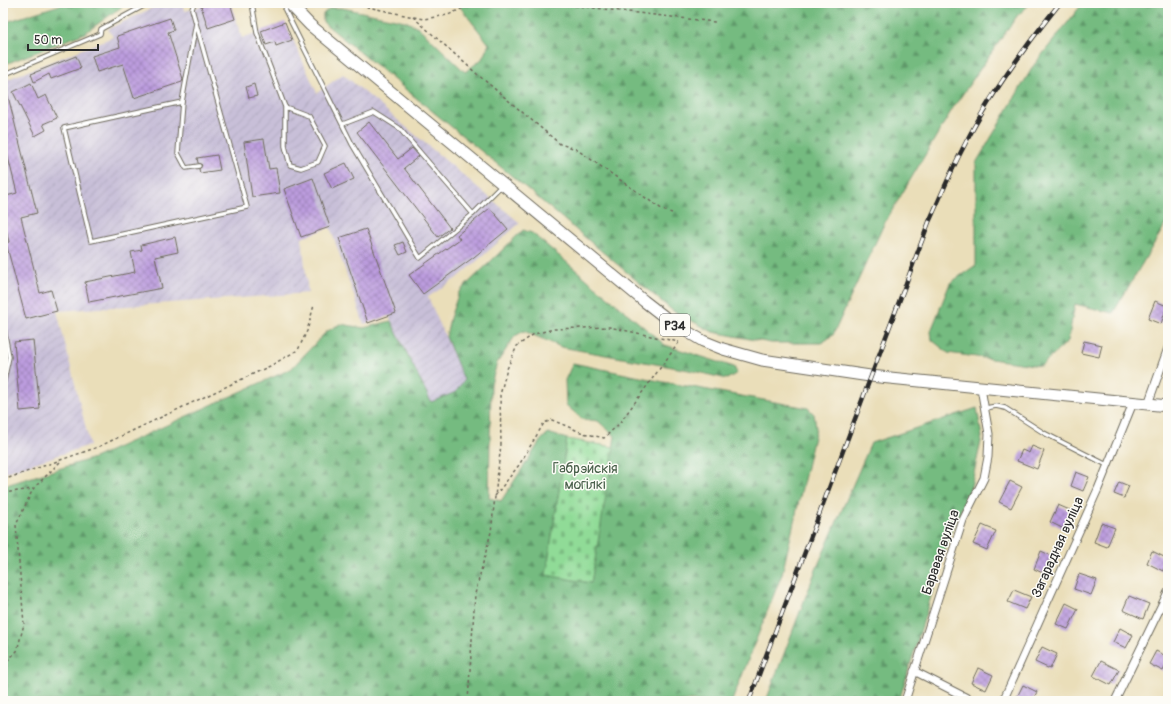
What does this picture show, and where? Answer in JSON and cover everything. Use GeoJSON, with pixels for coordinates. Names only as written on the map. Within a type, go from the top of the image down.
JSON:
{"type":"FeatureCollection","features":[{"type":"Feature","properties":{"kind":"main road","name":"Р34"},"geometry":{"type":"LineString","coordinates":[[288,3],[310,25],[644,301],[688,332],[723,349],[762,360],[870,376],[1168,406]]}},
{"type":"Feature","properties":{"kind":"street"},"geometry":{"type":"LineString","coordinates":[[1148,404],[1168,348]]}},
{"type":"Feature","properties":{"kind":"street","name":"Баравая вуліца"},"geometry":{"type":"LineString","coordinates":[[905,701],[962,520],[984,478],[988,457],[989,434],[986,408],[981,388]]}},
{"type":"Feature","properties":{"kind":"street","name":"Загарадная вуліца"},"geometry":{"type":"LineString","coordinates":[[1003,701],[1133,403]]}},
{"type":"Feature","properties":{"kind":"street"},"geometry":{"type":"LineString","coordinates":[[1114,701],[1168,592]]}},
{"type":"Feature","properties":{"kind":"street"},"geometry":{"type":"LineString","coordinates":[[914,671],[973,701]]}},
{"type":"Feature","properties":{"kind":"lane"},"geometry":{"type":"LineString","coordinates":[[3,75],[100,34],[101,29],[149,3]]}},
{"type":"Feature","properties":{"kind":"lane"},"geometry":{"type":"LineString","coordinates":[[182,102],[64,128],[91,240],[247,208],[192,9],[194,3]]}},
{"type":"Feature","properties":{"kind":"lane"},"geometry":{"type":"LineString","coordinates":[[252,3],[257,33],[285,107],[285,146],[290,165],[302,168],[318,162],[325,146],[309,116],[285,107]]}},
{"type":"Feature","properties":{"kind":"lane"},"geometry":{"type":"LineString","coordinates":[[288,3],[285,10],[352,144],[420,258],[473,214],[502,185]]}},
{"type":"Feature","properties":{"kind":"lane"},"geometry":{"type":"LineString","coordinates":[[196,23],[182,102],[178,153],[186,168],[199,166]]}},
{"type":"Feature","properties":{"kind":"lane"},"geometry":{"type":"LineString","coordinates":[[343,124],[374,112],[398,128],[473,214]]}},
{"type":"Feature","properties":{"kind":"lane"},"geometry":{"type":"LineString","coordinates":[[3,322],[9,357],[3,385]]}},
{"type":"Feature","properties":{"kind":"lane"},"geometry":{"type":"LineString","coordinates":[[986,408],[996,406],[1005,408],[1044,433],[1107,465]]}},
{"type":"Feature","properties":{"kind":"path"},"geometry":{"type":"LineString","coordinates":[[349,3],[423,19],[448,15],[474,3]]}},
{"type":"Feature","properties":{"kind":"path"},"geometry":{"type":"LineString","coordinates":[[551,3],[716,22]]}},
{"type":"Feature","properties":{"kind":"path"},"geometry":{"type":"LineString","coordinates":[[413,17],[477,74],[560,144],[576,149],[663,210],[672,213]]}},
{"type":"Feature","properties":{"kind":"path"},"geometry":{"type":"LineString","coordinates":[[3,480],[98,447],[270,366],[298,350],[307,331],[314,305]]}},
{"type":"Feature","properties":{"kind":"path"},"geometry":{"type":"LineString","coordinates":[[468,701],[475,594],[491,532],[501,444],[500,395],[507,369],[517,346],[534,334],[554,329],[609,327],[679,342]]}},
{"type":"Feature","properties":{"kind":"path"},"geometry":{"type":"LineString","coordinates":[[495,497],[520,465],[544,423],[552,420],[583,433],[604,438],[619,424],[679,342],[688,332]]}},
{"type":"Feature","properties":{"kind":"path"},"geometry":{"type":"LineString","coordinates":[[3,665],[17,651],[24,624],[16,525],[33,489],[62,460]]}},
{"type":"Feature","properties":{"kind":"path"},"geometry":{"type":"LineString","coordinates":[[3,493],[33,489]]}},
{"type":"Feature","properties":{"kind":"shaded area"},"geometry":{"type":"Polygon","coordinates":[[[163,3],[181,3],[185,11],[211,3],[230,3],[242,38],[285,22],[317,93],[343,74],[520,223],[460,276],[428,297],[464,380],[456,392],[431,402],[389,316],[364,324],[330,227],[302,238],[308,293],[57,311],[90,445],[3,473],[3,163],[7,161],[3,147],[3,81],[113,37],[108,29],[163,3]]]}},
{"type":"Feature","properties":{"kind":"green space"},"geometry":{"type":"Polygon","coordinates":[[[66,3],[127,3],[85,33],[3,65],[3,23],[66,3]]]}},
{"type":"Feature","properties":{"kind":"green space"},"geometry":{"type":"Polygon","coordinates":[[[457,3],[1031,3],[1017,16],[953,108],[884,224],[833,335],[822,343],[771,343],[713,332],[673,311],[513,177],[323,22],[323,14],[330,8],[342,8],[405,21],[418,27],[465,72],[482,59],[489,44],[457,3]]]}},
{"type":"Feature","properties":{"kind":"green space"},"geometry":{"type":"Polygon","coordinates":[[[1083,3],[1168,3],[1168,220],[1113,313],[1075,304],[1068,341],[1041,366],[948,353],[932,340],[931,331],[950,283],[976,265],[976,163],[1034,65],[1083,3]]]}},
{"type":"Feature","properties":{"kind":"green space"},"geometry":{"type":"Polygon","coordinates":[[[523,230],[532,233],[665,345],[734,367],[737,373],[727,379],[689,370],[561,347],[524,331],[515,336],[497,363],[491,384],[489,498],[501,501],[541,440],[548,433],[567,439],[546,575],[591,583],[615,436],[598,421],[582,419],[566,405],[565,380],[573,363],[664,382],[808,408],[814,414],[816,428],[782,574],[732,701],[3,701],[3,486],[94,458],[291,369],[326,332],[340,324],[364,328],[391,321],[431,402],[456,392],[464,380],[446,337],[450,318],[459,292],[523,230]]]}},
{"type":"Feature","properties":{"kind":"green space"},"geometry":{"type":"Polygon","coordinates":[[[977,408],[982,437],[970,491],[950,534],[899,701],[766,701],[815,572],[871,443],[977,408]]]}},
{"type":"Feature","properties":{"kind":"green space","name":"Габрэйскія могілкі"},"geometry":{"type":"Polygon","coordinates":[[[567,439],[614,447],[591,583],[546,575],[567,439]]]}},
{"type":"Feature","properties":{"kind":"building"},"geometry":{"type":"Polygon","coordinates":[[[211,3],[230,3],[235,19],[208,28],[201,6],[211,3]]]}},
{"type":"Feature","properties":{"kind":"building"},"geometry":{"type":"Polygon","coordinates":[[[170,18],[174,30],[168,32],[183,79],[182,82],[134,98],[123,64],[97,72],[92,56],[120,47],[117,36],[170,18]]]}},
{"type":"Feature","properties":{"kind":"building"},"geometry":{"type":"Polygon","coordinates":[[[285,22],[292,40],[276,46],[275,42],[266,45],[261,31],[285,22]]]}},
{"type":"Feature","properties":{"kind":"building"},"geometry":{"type":"Polygon","coordinates":[[[76,56],[81,68],[51,79],[49,74],[34,82],[31,74],[76,56]]]}},
{"type":"Feature","properties":{"kind":"building"},"geometry":{"type":"Polygon","coordinates":[[[31,83],[38,99],[46,95],[57,118],[43,124],[46,130],[35,136],[13,92],[31,83]]]}},
{"type":"Feature","properties":{"kind":"building"},"geometry":{"type":"Polygon","coordinates":[[[254,84],[257,96],[249,98],[246,87],[254,84]]]}},
{"type":"Feature","properties":{"kind":"building"},"geometry":{"type":"Polygon","coordinates":[[[6,88],[37,213],[21,217],[40,293],[51,290],[57,311],[26,319],[6,243],[9,242],[3,218],[3,197],[17,193],[3,137],[3,89],[6,88]]]}},
{"type":"Feature","properties":{"kind":"building"},"geometry":{"type":"Polygon","coordinates":[[[369,122],[398,159],[412,148],[419,156],[404,168],[450,228],[438,237],[357,132],[369,122]]]}},
{"type":"Feature","properties":{"kind":"building"},"geometry":{"type":"Polygon","coordinates":[[[264,139],[269,169],[276,168],[280,193],[252,197],[244,142],[264,139]]]}},
{"type":"Feature","properties":{"kind":"building"},"geometry":{"type":"Polygon","coordinates":[[[217,155],[220,170],[200,173],[199,169],[202,165],[198,163],[197,158],[217,155]]]}},
{"type":"Feature","properties":{"kind":"building"},"geometry":{"type":"Polygon","coordinates":[[[346,163],[354,179],[332,189],[324,173],[346,163]]]}},
{"type":"Feature","properties":{"kind":"building"},"geometry":{"type":"Polygon","coordinates":[[[313,178],[330,227],[301,237],[284,189],[313,178]]]}},
{"type":"Feature","properties":{"kind":"building"},"geometry":{"type":"Polygon","coordinates":[[[490,208],[508,229],[474,257],[423,294],[409,275],[460,239],[457,235],[490,208]]]}},
{"type":"Feature","properties":{"kind":"building"},"geometry":{"type":"Polygon","coordinates":[[[366,229],[396,313],[368,323],[339,238],[366,229]]]}},
{"type":"Feature","properties":{"kind":"building"},"geometry":{"type":"Polygon","coordinates":[[[175,237],[178,252],[155,257],[162,288],[89,302],[85,282],[135,272],[131,252],[142,250],[141,245],[175,237]]]}},
{"type":"Feature","properties":{"kind":"building"},"geometry":{"type":"Polygon","coordinates":[[[403,242],[407,252],[400,255],[395,245],[403,242]]]}},
{"type":"Feature","properties":{"kind":"building"},"geometry":{"type":"Polygon","coordinates":[[[1155,301],[1167,306],[1161,324],[1148,319],[1155,301]]]}},
{"type":"Feature","properties":{"kind":"building"},"geometry":{"type":"Polygon","coordinates":[[[33,340],[40,409],[20,411],[14,342],[33,340]]]}},
{"type":"Feature","properties":{"kind":"building"},"geometry":{"type":"Polygon","coordinates":[[[1084,341],[1102,345],[1099,357],[1081,353],[1084,341]]]}},
{"type":"Feature","properties":{"kind":"building"},"geometry":{"type":"Polygon","coordinates":[[[1032,446],[1044,451],[1037,469],[1017,461],[1022,450],[1029,453],[1032,446]]]}},
{"type":"Feature","properties":{"kind":"building"},"geometry":{"type":"Polygon","coordinates":[[[1076,472],[1089,477],[1083,491],[1071,486],[1076,472]]]}},
{"type":"Feature","properties":{"kind":"building"},"geometry":{"type":"Polygon","coordinates":[[[1010,481],[1022,487],[1011,508],[999,502],[1010,481]]]}},
{"type":"Feature","properties":{"kind":"building"},"geometry":{"type":"Polygon","coordinates":[[[1119,482],[1129,486],[1124,498],[1114,494],[1119,482]]]}},
{"type":"Feature","properties":{"kind":"building"},"geometry":{"type":"Polygon","coordinates":[[[1058,505],[1072,511],[1064,529],[1050,522],[1058,505]]]}},
{"type":"Feature","properties":{"kind":"building"},"geometry":{"type":"Polygon","coordinates":[[[1101,523],[1115,528],[1107,547],[1094,542],[1101,523]]]}},
{"type":"Feature","properties":{"kind":"building"},"geometry":{"type":"Polygon","coordinates":[[[982,525],[996,531],[987,550],[973,544],[982,525]]]}},
{"type":"Feature","properties":{"kind":"building"},"geometry":{"type":"Polygon","coordinates":[[[1041,551],[1052,556],[1045,574],[1034,569],[1041,551]]]}},
{"type":"Feature","properties":{"kind":"building"},"geometry":{"type":"Polygon","coordinates":[[[1152,551],[1168,559],[1163,571],[1147,563],[1152,551]]]}},
{"type":"Feature","properties":{"kind":"building"},"geometry":{"type":"Polygon","coordinates":[[[1079,574],[1097,580],[1091,595],[1074,589],[1079,574]]]}},
{"type":"Feature","properties":{"kind":"building"},"geometry":{"type":"Polygon","coordinates":[[[1014,590],[1031,597],[1025,609],[1008,602],[1014,590]]]}},
{"type":"Feature","properties":{"kind":"building"},"geometry":{"type":"Polygon","coordinates":[[[1129,596],[1149,604],[1143,619],[1123,610],[1129,596]]]}},
{"type":"Feature","properties":{"kind":"building"},"geometry":{"type":"Polygon","coordinates":[[[1066,603],[1078,609],[1068,629],[1056,624],[1066,603]]]}},
{"type":"Feature","properties":{"kind":"building"},"geometry":{"type":"Polygon","coordinates":[[[1120,628],[1133,635],[1126,648],[1113,642],[1120,628]]]}},
{"type":"Feature","properties":{"kind":"building"},"geometry":{"type":"Polygon","coordinates":[[[1042,647],[1057,654],[1050,669],[1035,662],[1042,647]]]}},
{"type":"Feature","properties":{"kind":"building"},"geometry":{"type":"Polygon","coordinates":[[[1156,651],[1168,657],[1168,661],[1163,671],[1149,664],[1156,651]]]}},
{"type":"Feature","properties":{"kind":"building"},"geometry":{"type":"Polygon","coordinates":[[[1101,661],[1119,670],[1111,685],[1093,676],[1101,661]]]}},
{"type":"Feature","properties":{"kind":"building"},"geometry":{"type":"Polygon","coordinates":[[[978,668],[993,675],[986,690],[971,683],[978,668]]]}},
{"type":"Feature","properties":{"kind":"building"},"geometry":{"type":"Polygon","coordinates":[[[1023,685],[1037,692],[1032,701],[1015,701],[1023,685]]]}},
{"type":"Feature","properties":{"kind":"railway"},"geometry":{"type":"LineString","coordinates":[[749,701],[929,222],[945,186],[972,130],[983,111],[1007,74],[1060,3]]}}]}
